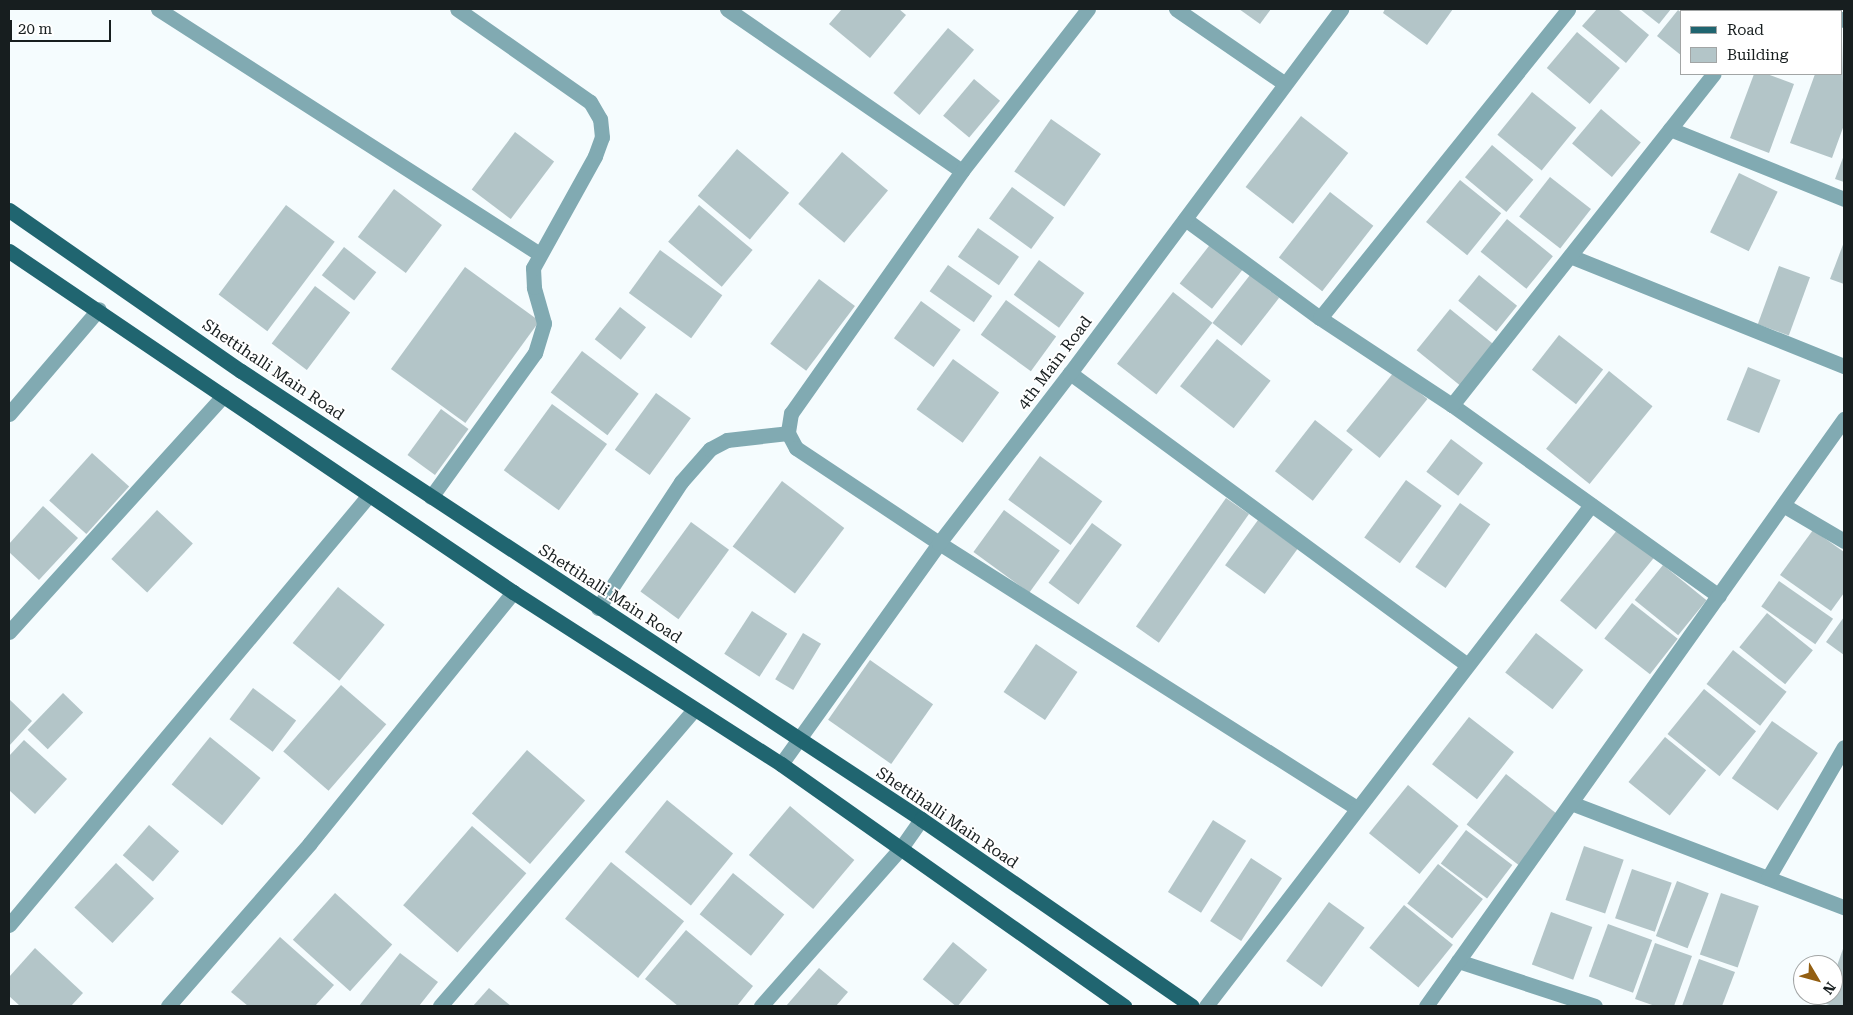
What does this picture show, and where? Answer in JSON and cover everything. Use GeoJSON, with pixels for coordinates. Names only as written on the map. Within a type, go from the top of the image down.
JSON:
{"type":"FeatureCollection","features":[{"type":"Feature","properties":{"kind":"main road","name":"Shettihalli Main Road"},"geometry":{"type":"LineString","coordinates":[[9,210],[431,497],[921,819],[1192,1006]]}},
{"type":"Feature","properties":{"kind":"main road"},"geometry":{"type":"LineString","coordinates":[[9,251],[99,309],[513,592],[781,764],[1124,1006]]}},
{"type":"Feature","properties":{"kind":"street"},"geometry":{"type":"LineString","coordinates":[[158,9],[539,254]]}},
{"type":"Feature","properties":{"kind":"street"},"geometry":{"type":"LineString","coordinates":[[431,497],[535,353],[544,323],[534,287],[533,268],[539,254],[595,156],[602,137],[600,119],[590,102],[457,9]]}},
{"type":"Feature","properties":{"kind":"street"},"geometry":{"type":"LineString","coordinates":[[727,9],[962,172]]}},
{"type":"Feature","properties":{"kind":"street"},"geometry":{"type":"LineString","coordinates":[[1088,9],[962,172],[791,413],[788,433],[796,448],[938,543],[1356,808]]}},
{"type":"Feature","properties":{"kind":"street"},"geometry":{"type":"LineString","coordinates":[[1176,9],[1285,84]]}},
{"type":"Feature","properties":{"kind":"street","name":"4th Main Road"},"geometry":{"type":"LineString","coordinates":[[781,764],[938,543],[1070,373],[1341,9]]}},
{"type":"Feature","properties":{"kind":"street"},"geometry":{"type":"LineString","coordinates":[[1320,318],[1568,9]]}},
{"type":"Feature","properties":{"kind":"street"},"geometry":{"type":"LineString","coordinates":[[1452,405],[1712,75]]}},
{"type":"Feature","properties":{"kind":"street"},"geometry":{"type":"LineString","coordinates":[[1670,129],[1844,199]]}},
{"type":"Feature","properties":{"kind":"street"},"geometry":{"type":"LineString","coordinates":[[1185,219],[1320,318],[1452,405],[1719,596]]}},
{"type":"Feature","properties":{"kind":"street"},"geometry":{"type":"LineString","coordinates":[[1570,256],[1844,366]]}},
{"type":"Feature","properties":{"kind":"street"},"geometry":{"type":"LineString","coordinates":[[9,414],[99,309]]}},
{"type":"Feature","properties":{"kind":"street"},"geometry":{"type":"LineString","coordinates":[[1070,373],[1466,664]]}},
{"type":"Feature","properties":{"kind":"street"},"geometry":{"type":"LineString","coordinates":[[9,632],[224,396]]}},
{"type":"Feature","properties":{"kind":"street"},"geometry":{"type":"LineString","coordinates":[[1426,1006],[1844,419]]}},
{"type":"Feature","properties":{"kind":"street"},"geometry":{"type":"LineString","coordinates":[[598,608],[681,482],[710,449],[727,440],[788,433]]}},
{"type":"Feature","properties":{"kind":"street"},"geometry":{"type":"LineString","coordinates":[[9,925],[369,495]]}},
{"type":"Feature","properties":{"kind":"street"},"geometry":{"type":"LineString","coordinates":[[1783,505],[1844,541]]}},
{"type":"Feature","properties":{"kind":"street"},"geometry":{"type":"LineString","coordinates":[[1206,1006],[1466,664],[1591,506]]}},
{"type":"Feature","properties":{"kind":"street"},"geometry":{"type":"LineString","coordinates":[[168,1006],[310,843],[513,592]]}},
{"type":"Feature","properties":{"kind":"street"},"geometry":{"type":"LineString","coordinates":[[440,1006],[695,709]]}},
{"type":"Feature","properties":{"kind":"street"},"geometry":{"type":"LineString","coordinates":[[1768,878],[1844,747]]}},
{"type":"Feature","properties":{"kind":"street"},"geometry":{"type":"LineString","coordinates":[[1571,803],[1844,907]]}},
{"type":"Feature","properties":{"kind":"street"},"geometry":{"type":"LineString","coordinates":[[761,1006],[901,848],[921,819]]}},
{"type":"Feature","properties":{"kind":"street"},"geometry":{"type":"LineString","coordinates":[[1458,961],[1595,1006]]}},
{"type":"Feature","properties":{"kind":"building"},"geometry":{"type":"Polygon","coordinates":[[[842,9],[899,9],[906,15],[870,58],[829,24],[842,9]]]}},
{"type":"Feature","properties":{"kind":"building"},"geometry":{"type":"Polygon","coordinates":[[[1239,9],[1271,9],[1260,24],[1239,9]]]}},
{"type":"Feature","properties":{"kind":"building"},"geometry":{"type":"Polygon","coordinates":[[[1385,9],[1453,9],[1427,45],[1383,13],[1385,9]]]}},
{"type":"Feature","properties":{"kind":"building"},"geometry":{"type":"Polygon","coordinates":[[[1597,9],[1618,9],[1649,35],[1626,63],[1582,26],[1597,9]]]}},
{"type":"Feature","properties":{"kind":"building"},"geometry":{"type":"Polygon","coordinates":[[[1640,9],[1671,9],[1659,24],[1640,9]]]}},
{"type":"Feature","properties":{"kind":"building"},"geometry":{"type":"Polygon","coordinates":[[[1678,10],[1680,12],[1680,54],[1657,36],[1678,10]]]}},
{"type":"Feature","properties":{"kind":"building"},"geometry":{"type":"Polygon","coordinates":[[[948,28],[974,50],[919,115],[893,93],[948,28]]]}},
{"type":"Feature","properties":{"kind":"building"},"geometry":{"type":"Polygon","coordinates":[[[1577,32],[1620,68],[1590,104],[1547,68],[1577,32]]]}},
{"type":"Feature","properties":{"kind":"building"},"geometry":{"type":"Polygon","coordinates":[[[1754,75],[1770,75],[1794,84],[1769,153],[1730,138],[1754,75]]]}},
{"type":"Feature","properties":{"kind":"building"},"geometry":{"type":"Polygon","coordinates":[[[1815,75],[1843,75],[1844,125],[1832,158],[1790,143],[1815,75]]]}},
{"type":"Feature","properties":{"kind":"building"},"geometry":{"type":"Polygon","coordinates":[[[974,79],[1000,101],[969,138],[943,116],[974,79]]]}},
{"type":"Feature","properties":{"kind":"building"},"geometry":{"type":"Polygon","coordinates":[[[1532,92],[1576,128],[1542,171],[1497,135],[1532,92]]]}},
{"type":"Feature","properties":{"kind":"building"},"geometry":{"type":"Polygon","coordinates":[[[1601,109],[1641,142],[1612,177],[1572,143],[1601,109]]]}},
{"type":"Feature","properties":{"kind":"building"},"geometry":{"type":"Polygon","coordinates":[[[1301,116],[1348,153],[1293,224],[1246,187],[1301,116]]]}},
{"type":"Feature","properties":{"kind":"building"},"geometry":{"type":"Polygon","coordinates":[[[1051,119],[1101,154],[1064,206],[1014,171],[1051,119]]]}},
{"type":"Feature","properties":{"kind":"building"},"geometry":{"type":"Polygon","coordinates":[[[515,132],[554,161],[511,219],[472,190],[515,132]]]}},
{"type":"Feature","properties":{"kind":"building"},"geometry":{"type":"Polygon","coordinates":[[[1492,145],[1533,180],[1506,212],[1465,177],[1492,145]]]}},
{"type":"Feature","properties":{"kind":"building"},"geometry":{"type":"Polygon","coordinates":[[[737,149],[789,193],[750,239],[698,196],[737,149]]]}},
{"type":"Feature","properties":{"kind":"building"},"geometry":{"type":"Polygon","coordinates":[[[842,152],[888,191],[844,243],[798,204],[842,152]]]}},
{"type":"Feature","properties":{"kind":"building"},"geometry":{"type":"Polygon","coordinates":[[[1844,155],[1844,182],[1835,179],[1844,155]]]}},
{"type":"Feature","properties":{"kind":"building"},"geometry":{"type":"Polygon","coordinates":[[[1739,173],[1778,192],[1749,251],[1710,232],[1739,173]]]}},
{"type":"Feature","properties":{"kind":"building"},"geometry":{"type":"Polygon","coordinates":[[[1550,177],[1591,209],[1560,248],[1519,216],[1550,177]]]}},
{"type":"Feature","properties":{"kind":"building"},"geometry":{"type":"Polygon","coordinates":[[[1460,180],[1501,213],[1467,255],[1426,222],[1460,180]]]}},
{"type":"Feature","properties":{"kind":"building"},"geometry":{"type":"Polygon","coordinates":[[[1012,187],[1054,218],[1031,249],[989,219],[1012,187]]]}},
{"type":"Feature","properties":{"kind":"building"},"geometry":{"type":"Polygon","coordinates":[[[394,189],[442,225],[406,273],[358,237],[394,189]]]}},
{"type":"Feature","properties":{"kind":"building"},"geometry":{"type":"Polygon","coordinates":[[[1330,192],[1373,226],[1322,291],[1279,257],[1330,192]]]}},
{"type":"Feature","properties":{"kind":"building"},"geometry":{"type":"Polygon","coordinates":[[[286,205],[335,242],[267,331],[219,294],[286,205]]]}},
{"type":"Feature","properties":{"kind":"building"},"geometry":{"type":"Polygon","coordinates":[[[699,205],[753,250],[722,287],[668,242],[699,205]]]}},
{"type":"Feature","properties":{"kind":"building"},"geometry":{"type":"Polygon","coordinates":[[[1507,219],[1553,256],[1526,289],[1481,252],[1507,219]]]}},
{"type":"Feature","properties":{"kind":"building"},"geometry":{"type":"Polygon","coordinates":[[[978,228],[1019,257],[999,285],[958,257],[978,228]]]}},
{"type":"Feature","properties":{"kind":"building"},"geometry":{"type":"Polygon","coordinates":[[[1216,237],[1248,262],[1212,309],[1180,283],[1216,237]]]}},
{"type":"Feature","properties":{"kind":"building"},"geometry":{"type":"Polygon","coordinates":[[[1844,242],[1844,284],[1830,279],[1844,242]]]}},
{"type":"Feature","properties":{"kind":"building"},"geometry":{"type":"Polygon","coordinates":[[[344,247],[376,272],[354,301],[322,275],[344,247]]]}},
{"type":"Feature","properties":{"kind":"building"},"geometry":{"type":"Polygon","coordinates":[[[660,250],[722,295],[691,338],[629,293],[660,250]]]}},
{"type":"Feature","properties":{"kind":"building"},"geometry":{"type":"Polygon","coordinates":[[[1039,260],[1084,293],[1059,328],[1014,295],[1039,260]]]}},
{"type":"Feature","properties":{"kind":"building"},"geometry":{"type":"Polygon","coordinates":[[[948,265],[992,296],[974,322],[930,291],[948,265]]]}},
{"type":"Feature","properties":{"kind":"building"},"geometry":{"type":"Polygon","coordinates":[[[1779,266],[1810,277],[1789,336],[1758,324],[1779,266]]]}},
{"type":"Feature","properties":{"kind":"building"},"geometry":{"type":"Polygon","coordinates":[[[465,267],[539,321],[465,423],[391,369],[465,267]]]}},
{"type":"Feature","properties":{"kind":"building"},"geometry":{"type":"Polygon","coordinates":[[[1250,275],[1279,298],[1242,346],[1212,323],[1250,275]]]}},
{"type":"Feature","properties":{"kind":"building"},"geometry":{"type":"Polygon","coordinates":[[[1479,275],[1517,306],[1496,331],[1458,301],[1479,275]]]}},
{"type":"Feature","properties":{"kind":"building"},"geometry":{"type":"Polygon","coordinates":[[[819,279],[855,306],[806,371],[770,344],[819,279]]]}},
{"type":"Feature","properties":{"kind":"building"},"geometry":{"type":"Polygon","coordinates":[[[315,286],[350,312],[307,370],[272,344],[315,286]]]}},
{"type":"Feature","properties":{"kind":"building"},"geometry":{"type":"Polygon","coordinates":[[[1173,292],[1212,323],[1156,394],[1117,364],[1173,292]]]}},
{"type":"Feature","properties":{"kind":"building"},"geometry":{"type":"Polygon","coordinates":[[[1006,300],[1056,336],[1031,371],[981,335],[1006,300]]]}},
{"type":"Feature","properties":{"kind":"building"},"geometry":{"type":"Polygon","coordinates":[[[921,301],[961,330],[934,367],[894,338],[921,301]]]}},
{"type":"Feature","properties":{"kind":"building"},"geometry":{"type":"Polygon","coordinates":[[[620,307],[646,327],[621,360],[595,339],[620,307]]]}},
{"type":"Feature","properties":{"kind":"building"},"geometry":{"type":"Polygon","coordinates":[[[1450,309],[1494,344],[1460,385],[1417,350],[1450,309]]]}},
{"type":"Feature","properties":{"kind":"building"},"geometry":{"type":"Polygon","coordinates":[[[1559,335],[1603,369],[1576,404],[1532,370],[1559,335]]]}},
{"type":"Feature","properties":{"kind":"building"},"geometry":{"type":"Polygon","coordinates":[[[1217,339],[1271,381],[1234,428],[1180,386],[1217,339]]]}},
{"type":"Feature","properties":{"kind":"building"},"geometry":{"type":"Polygon","coordinates":[[[582,351],[639,394],[607,435],[551,393],[582,351]]]}},
{"type":"Feature","properties":{"kind":"building"},"geometry":{"type":"Polygon","coordinates":[[[953,359],[999,393],[963,443],[917,409],[953,359]]]}},
{"type":"Feature","properties":{"kind":"building"},"geometry":{"type":"Polygon","coordinates":[[[1748,367],[1780,380],[1759,433],[1727,420],[1748,367]]]}},
{"type":"Feature","properties":{"kind":"building"},"geometry":{"type":"Polygon","coordinates":[[[1609,371],[1653,406],[1590,484],[1546,449],[1609,371]]]}},
{"type":"Feature","properties":{"kind":"building"},"geometry":{"type":"Polygon","coordinates":[[[1394,372],[1427,399],[1380,458],[1346,431],[1394,372]]]}},
{"type":"Feature","properties":{"kind":"building"},"geometry":{"type":"Polygon","coordinates":[[[656,393],[691,418],[650,475],[615,450],[656,393]]]}},
{"type":"Feature","properties":{"kind":"building"},"geometry":{"type":"Polygon","coordinates":[[[552,404],[607,444],[559,510],[504,470],[552,404]]]}},
{"type":"Feature","properties":{"kind":"building"},"geometry":{"type":"Polygon","coordinates":[[[441,409],[469,429],[435,475],[407,455],[441,409]]]}},
{"type":"Feature","properties":{"kind":"building"},"geometry":{"type":"Polygon","coordinates":[[[1315,420],[1353,450],[1313,501],[1275,471],[1315,420]]]}},
{"type":"Feature","properties":{"kind":"building"},"geometry":{"type":"Polygon","coordinates":[[[1451,439],[1483,463],[1458,496],[1426,472],[1451,439]]]}},
{"type":"Feature","properties":{"kind":"building"},"geometry":{"type":"Polygon","coordinates":[[[92,453],[129,486],[86,534],[49,501],[92,453]]]}},
{"type":"Feature","properties":{"kind":"building"},"geometry":{"type":"Polygon","coordinates":[[[1040,456],[1102,501],[1071,545],[1008,500],[1040,456]]]}},
{"type":"Feature","properties":{"kind":"building"},"geometry":{"type":"Polygon","coordinates":[[[1406,480],[1442,506],[1400,563],[1364,537],[1406,480]]]}},
{"type":"Feature","properties":{"kind":"building"},"geometry":{"type":"Polygon","coordinates":[[[782,481],[844,528],[795,593],[733,546],[782,481]]]}},
{"type":"Feature","properties":{"kind":"building"},"geometry":{"type":"Polygon","coordinates":[[[1226,498],[1249,514],[1159,643],[1136,627],[1226,498]]]}},
{"type":"Feature","properties":{"kind":"building"},"geometry":{"type":"Polygon","coordinates":[[[1460,503],[1490,524],[1446,588],[1415,567],[1460,503]]]}},
{"type":"Feature","properties":{"kind":"building"},"geometry":{"type":"Polygon","coordinates":[[[43,506],[78,538],[39,580],[9,552],[9,544],[43,506]]]}},
{"type":"Feature","properties":{"kind":"building"},"geometry":{"type":"Polygon","coordinates":[[[157,510],[193,543],[147,592],[111,559],[157,510]]]}},
{"type":"Feature","properties":{"kind":"building"},"geometry":{"type":"Polygon","coordinates":[[[1004,510],[1060,551],[1029,593],[973,552],[1004,510]]]}},
{"type":"Feature","properties":{"kind":"building"},"geometry":{"type":"Polygon","coordinates":[[[1258,520],[1298,549],[1265,594],[1225,565],[1258,520]]]}},
{"type":"Feature","properties":{"kind":"building"},"geometry":{"type":"Polygon","coordinates":[[[691,522],[729,550],[678,619],[640,592],[691,522]]]}},
{"type":"Feature","properties":{"kind":"building"},"geometry":{"type":"Polygon","coordinates":[[[1092,523],[1122,545],[1078,605],[1049,583],[1092,523]]]}},
{"type":"Feature","properties":{"kind":"building"},"geometry":{"type":"Polygon","coordinates":[[[1618,529],[1654,558],[1596,629],[1560,600],[1618,529]]]}},
{"type":"Feature","properties":{"kind":"building"},"geometry":{"type":"Polygon","coordinates":[[[1813,530],[1844,552],[1844,593],[1831,611],[1780,575],[1813,530]]]}},
{"type":"Feature","properties":{"kind":"building"},"geometry":{"type":"Polygon","coordinates":[[[1663,565],[1707,600],[1678,635],[1635,600],[1663,565]]]}},
{"type":"Feature","properties":{"kind":"building"},"geometry":{"type":"Polygon","coordinates":[[[1779,581],[1833,619],[1815,644],[1761,606],[1779,581]]]}},
{"type":"Feature","properties":{"kind":"building"},"geometry":{"type":"Polygon","coordinates":[[[338,587],[385,625],[339,681],[293,643],[338,587]]]}},
{"type":"Feature","properties":{"kind":"building"},"geometry":{"type":"Polygon","coordinates":[[[1632,603],[1678,639],[1650,674],[1604,638],[1632,603]]]}},
{"type":"Feature","properties":{"kind":"building"},"geometry":{"type":"Polygon","coordinates":[[[752,611],[787,634],[759,677],[724,654],[752,611]]]}},
{"type":"Feature","properties":{"kind":"building"},"geometry":{"type":"Polygon","coordinates":[[[1767,613],[1813,650],[1785,684],[1739,647],[1767,613]]]}},
{"type":"Feature","properties":{"kind":"building"},"geometry":{"type":"Polygon","coordinates":[[[1844,617],[1844,655],[1826,642],[1844,617]]]}},
{"type":"Feature","properties":{"kind":"building"},"geometry":{"type":"Polygon","coordinates":[[[803,633],[821,644],[793,690],[775,679],[803,633]]]}},
{"type":"Feature","properties":{"kind":"building"},"geometry":{"type":"Polygon","coordinates":[[[1536,633],[1583,670],[1552,709],[1505,672],[1536,633]]]}},
{"type":"Feature","properties":{"kind":"building"},"geometry":{"type":"Polygon","coordinates":[[[1036,644],[1077,672],[1045,720],[1004,692],[1036,644]]]}},
{"type":"Feature","properties":{"kind":"building"},"geometry":{"type":"Polygon","coordinates":[[[1733,650],[1787,692],[1760,726],[1707,684],[1733,650]]]}},
{"type":"Feature","properties":{"kind":"building"},"geometry":{"type":"Polygon","coordinates":[[[870,660],[933,704],[891,764],[828,720],[870,660]]]}},
{"type":"Feature","properties":{"kind":"building"},"geometry":{"type":"Polygon","coordinates":[[[341,685],[386,724],[329,791],[283,751],[341,685]]]}},
{"type":"Feature","properties":{"kind":"building"},"geometry":{"type":"Polygon","coordinates":[[[253,688],[296,720],[273,752],[230,719],[253,688]]]}},
{"type":"Feature","properties":{"kind":"building"},"geometry":{"type":"Polygon","coordinates":[[[1704,689],[1756,731],[1720,776],[1667,734],[1704,689]]]}},
{"type":"Feature","properties":{"kind":"building"},"geometry":{"type":"Polygon","coordinates":[[[63,693],[83,712],[48,749],[28,730],[63,693]]]}},
{"type":"Feature","properties":{"kind":"building"},"geometry":{"type":"Polygon","coordinates":[[[9,699],[32,721],[9,746],[9,699]]]}},
{"type":"Feature","properties":{"kind":"building"},"geometry":{"type":"Polygon","coordinates":[[[1469,717],[1514,752],[1477,799],[1432,764],[1469,717]]]}},
{"type":"Feature","properties":{"kind":"building"},"geometry":{"type":"Polygon","coordinates":[[[1772,721],[1818,753],[1778,810],[1732,778],[1772,721]]]}},
{"type":"Feature","properties":{"kind":"building"},"geometry":{"type":"Polygon","coordinates":[[[210,737],[261,778],[222,825],[172,784],[210,737]]]}},
{"type":"Feature","properties":{"kind":"building"},"geometry":{"type":"Polygon","coordinates":[[[1665,737],[1706,770],[1670,815],[1628,782],[1665,737]]]}},
{"type":"Feature","properties":{"kind":"building"},"geometry":{"type":"Polygon","coordinates":[[[24,740],[67,779],[35,814],[9,790],[9,756],[24,740]]]}},
{"type":"Feature","properties":{"kind":"building"},"geometry":{"type":"Polygon","coordinates":[[[527,750],[585,801],[530,864],[472,813],[527,750]]]}},
{"type":"Feature","properties":{"kind":"building"},"geometry":{"type":"Polygon","coordinates":[[[1506,774],[1558,815],[1519,865],[1467,824],[1506,774]]]}},
{"type":"Feature","properties":{"kind":"building"},"geometry":{"type":"Polygon","coordinates":[[[1408,785],[1459,826],[1419,874],[1369,833],[1408,785]]]}},
{"type":"Feature","properties":{"kind":"building"},"geometry":{"type":"Polygon","coordinates":[[[667,800],[733,853],[691,906],[625,852],[667,800]]]}},
{"type":"Feature","properties":{"kind":"building"},"geometry":{"type":"Polygon","coordinates":[[[790,806],[854,860],[813,909],[749,855],[790,806]]]}},
{"type":"Feature","properties":{"kind":"building"},"geometry":{"type":"Polygon","coordinates":[[[1213,820],[1246,841],[1201,913],[1168,892],[1213,820]]]}},
{"type":"Feature","properties":{"kind":"building"},"geometry":{"type":"Polygon","coordinates":[[[149,825],[179,851],[153,881],[123,855],[149,825]]]}},
{"type":"Feature","properties":{"kind":"building"},"geometry":{"type":"Polygon","coordinates":[[[472,826],[526,873],[457,952],[403,905],[472,826]]]}},
{"type":"Feature","properties":{"kind":"building"},"geometry":{"type":"Polygon","coordinates":[[[1466,830],[1512,865],[1487,898],[1441,864],[1466,830]]]}},
{"type":"Feature","properties":{"kind":"building"},"geometry":{"type":"Polygon","coordinates":[[[1584,846],[1624,860],[1605,914],[1565,900],[1584,846]]]}},
{"type":"Feature","properties":{"kind":"building"},"geometry":{"type":"Polygon","coordinates":[[[1251,858],[1282,878],[1241,941],[1210,921],[1251,858]]]}},
{"type":"Feature","properties":{"kind":"building"},"geometry":{"type":"Polygon","coordinates":[[[611,862],[684,921],[638,978],[565,919],[611,862]]]}},
{"type":"Feature","properties":{"kind":"building"},"geometry":{"type":"Polygon","coordinates":[[[116,863],[154,898],[112,943],[74,908],[116,863]]]}},
{"type":"Feature","properties":{"kind":"building"},"geometry":{"type":"Polygon","coordinates":[[[1438,864],[1483,899],[1452,938],[1407,903],[1438,864]]]}},
{"type":"Feature","properties":{"kind":"building"},"geometry":{"type":"Polygon","coordinates":[[[1632,869],[1672,883],[1655,932],[1615,918],[1632,869]]]}},
{"type":"Feature","properties":{"kind":"building"},"geometry":{"type":"Polygon","coordinates":[[[733,873],[784,915],[751,956],[700,914],[733,873]]]}},
{"type":"Feature","properties":{"kind":"building"},"geometry":{"type":"Polygon","coordinates":[[[1677,881],[1709,893],[1688,948],[1656,936],[1677,881]]]}},
{"type":"Feature","properties":{"kind":"building"},"geometry":{"type":"Polygon","coordinates":[[[335,893],[392,945],[350,991],[293,940],[335,893]]]}},
{"type":"Feature","properties":{"kind":"building"},"geometry":{"type":"Polygon","coordinates":[[[1721,893],[1759,906],[1738,967],[1700,954],[1721,893]]]}},
{"type":"Feature","properties":{"kind":"building"},"geometry":{"type":"Polygon","coordinates":[[[1329,902],[1365,928],[1322,987],[1286,961],[1329,902]]]}},
{"type":"Feature","properties":{"kind":"building"},"geometry":{"type":"Polygon","coordinates":[[[1404,905],[1453,945],[1418,987],[1369,948],[1404,905]]]}},
{"type":"Feature","properties":{"kind":"building"},"geometry":{"type":"Polygon","coordinates":[[[1551,912],[1592,927],[1573,980],[1532,965],[1551,912]]]}},
{"type":"Feature","properties":{"kind":"building"},"geometry":{"type":"Polygon","coordinates":[[[1608,924],[1652,940],[1633,993],[1589,977],[1608,924]]]}},
{"type":"Feature","properties":{"kind":"building"},"geometry":{"type":"Polygon","coordinates":[[[686,930],[753,986],[737,1006],[678,1006],[645,979],[686,930]]]}},
{"type":"Feature","properties":{"kind":"building"},"geometry":{"type":"Polygon","coordinates":[[[280,937],[334,985],[315,1006],[248,1006],[231,992],[280,937]]]}},
{"type":"Feature","properties":{"kind":"building"},"geometry":{"type":"Polygon","coordinates":[[[953,942],[987,970],[958,1006],[923,979],[953,942]]]}},
{"type":"Feature","properties":{"kind":"building"},"geometry":{"type":"Polygon","coordinates":[[[1655,943],[1692,956],[1674,1006],[1655,1006],[1635,999],[1655,943]]]}},
{"type":"Feature","properties":{"kind":"building"},"geometry":{"type":"Polygon","coordinates":[[[1844,946],[1844,1006],[1833,1006],[1830,1005],[1843,1005],[1843,955],[1841,955],[1844,946]]]}},
{"type":"Feature","properties":{"kind":"building"},"geometry":{"type":"Polygon","coordinates":[[[35,948],[83,993],[71,1006],[20,1006],[9,996],[9,977],[35,948]]]}},
{"type":"Feature","properties":{"kind":"building"},"geometry":{"type":"Polygon","coordinates":[[[400,953],[438,982],[419,1006],[359,1006],[400,953]]]}},
{"type":"Feature","properties":{"kind":"building"},"geometry":{"type":"Polygon","coordinates":[[[1699,959],[1735,972],[1722,1006],[1682,1006],[1699,959]]]}},
{"type":"Feature","properties":{"kind":"building"},"geometry":{"type":"Polygon","coordinates":[[[819,968],[848,992],[836,1006],[786,1006],[819,968]]]}},
{"type":"Feature","properties":{"kind":"building"},"geometry":{"type":"Polygon","coordinates":[[[489,988],[511,1006],[473,1006],[489,988]]]}}]}
